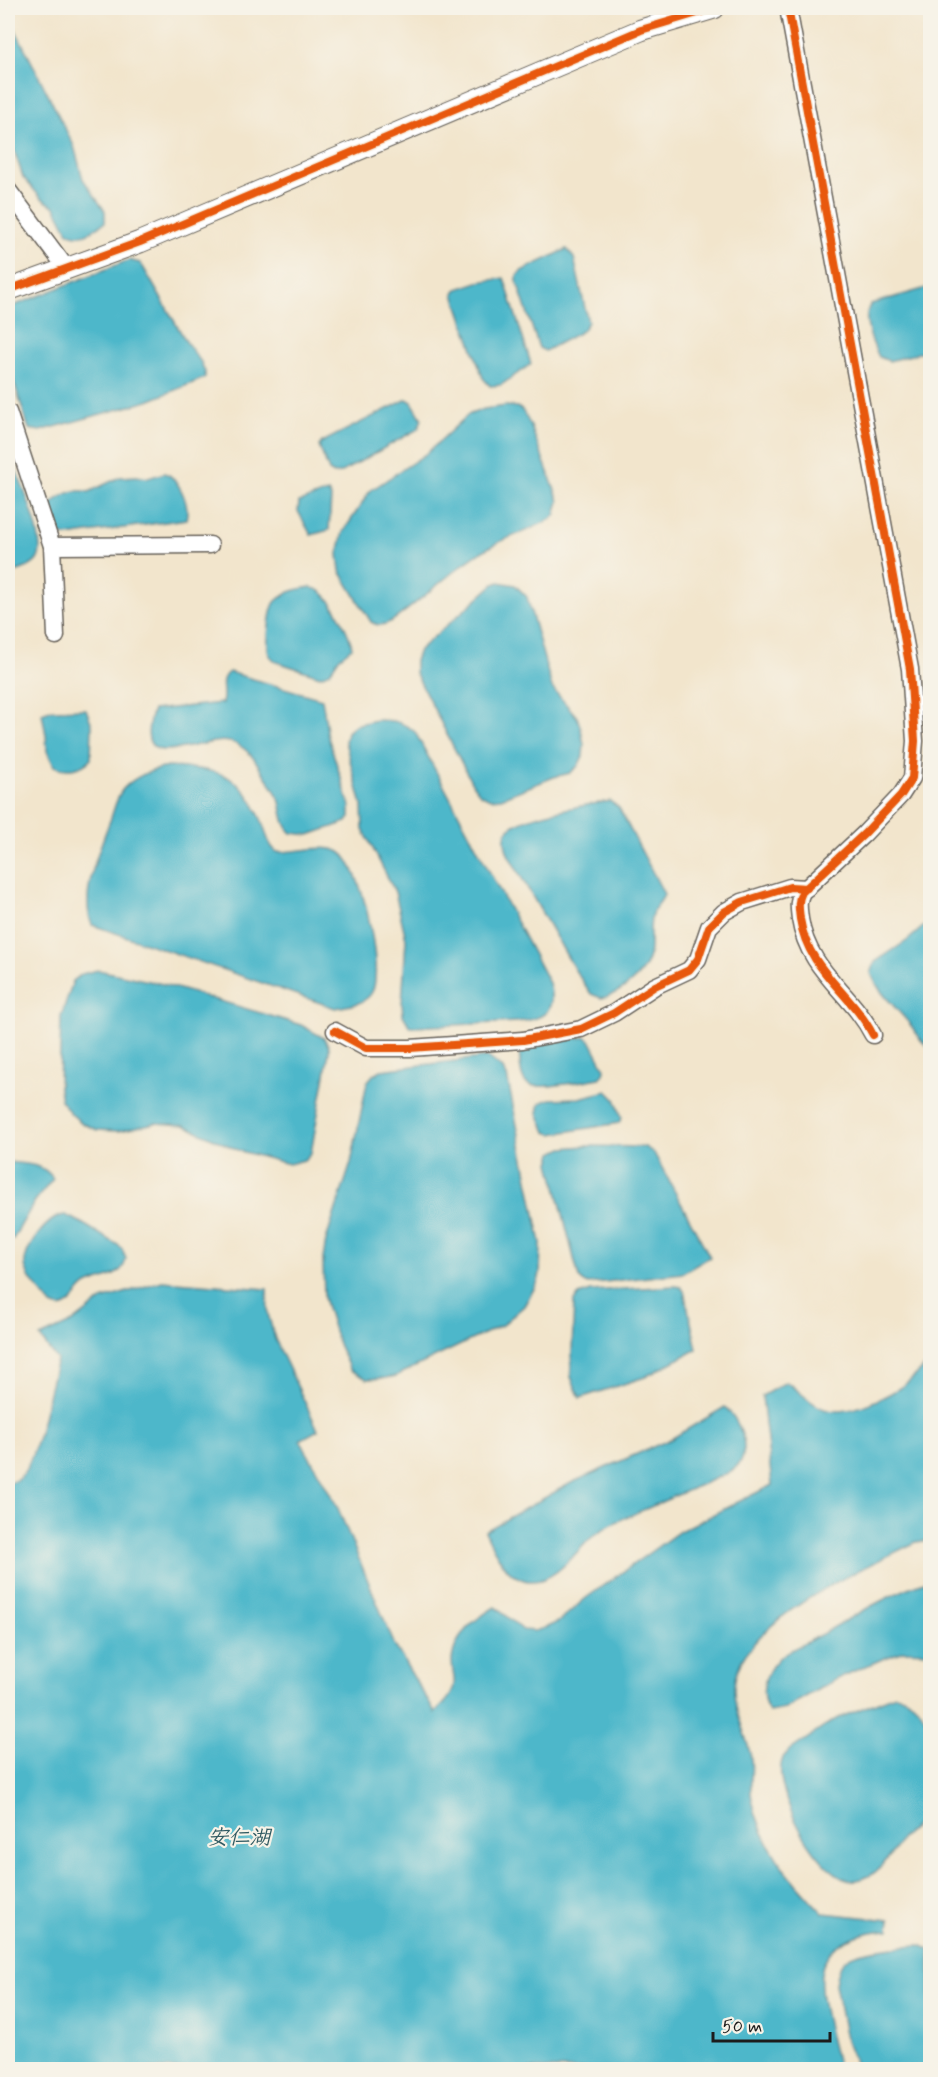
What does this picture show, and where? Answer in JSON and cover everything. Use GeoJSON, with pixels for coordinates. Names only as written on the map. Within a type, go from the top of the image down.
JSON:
{"type":"FeatureCollection","features":[{"type":"Feature","properties":{"kind":"street"},"geometry":{"type":"LineString","coordinates":[[8,290],[151,238],[641,30],[714,8]]}},
{"type":"Feature","properties":{"kind":"street"},"geometry":{"type":"LineString","coordinates":[[788,8],[910,669],[915,741],[914,772],[901,795],[807,888],[799,898],[798,905],[803,936],[823,972],[865,1019],[873,1035]]}},
{"type":"Feature","properties":{"kind":"street"},"geometry":{"type":"LineString","coordinates":[[8,190],[67,268]]}},
{"type":"Feature","properties":{"kind":"street"},"geometry":{"type":"LineString","coordinates":[[8,412],[52,546],[56,636]]}},
{"type":"Feature","properties":{"kind":"street"},"geometry":{"type":"LineString","coordinates":[[52,546],[210,545]]}},
{"type":"Feature","properties":{"kind":"street"},"geometry":{"type":"LineString","coordinates":[[335,1031],[366,1048],[410,1048],[522,1040],[581,1029],[614,1013],[655,986],[690,970],[698,959],[709,927],[724,912],[741,902],[789,887],[807,888]]}},
{"type":"Feature","properties":{"kind":"water"},"geometry":{"type":"Polygon","coordinates":[[[8,15],[74,146],[83,179],[105,211],[105,222],[83,235],[68,232],[55,207],[41,198],[23,177],[8,135],[8,15]]]}},
{"type":"Feature","properties":{"kind":"water"},"geometry":{"type":"Polygon","coordinates":[[[567,249],[574,258],[588,322],[582,331],[545,351],[539,348],[517,276],[521,271],[567,249]]]}},
{"type":"Feature","properties":{"kind":"water"},"geometry":{"type":"Polygon","coordinates":[[[129,260],[140,263],[143,267],[187,343],[201,362],[205,378],[148,401],[40,431],[29,429],[8,364],[8,308],[129,260]]]}},
{"type":"Feature","properties":{"kind":"water"},"geometry":{"type":"Polygon","coordinates":[[[504,278],[531,364],[501,385],[490,386],[483,378],[454,294],[457,289],[478,282],[504,278]]]}},
{"type":"Feature","properties":{"kind":"water"},"geometry":{"type":"Polygon","coordinates":[[[930,287],[930,350],[889,361],[879,357],[870,338],[867,323],[868,309],[871,304],[930,287]]]}},
{"type":"Feature","properties":{"kind":"water"},"geometry":{"type":"Polygon","coordinates":[[[407,399],[412,402],[422,419],[418,429],[340,473],[334,474],[329,471],[319,446],[322,442],[407,399]]]}},
{"type":"Feature","properties":{"kind":"water"},"geometry":{"type":"Polygon","coordinates":[[[506,406],[522,410],[530,424],[559,501],[555,516],[496,543],[475,556],[392,621],[382,625],[371,622],[340,571],[338,554],[343,532],[370,491],[427,453],[468,415],[484,409],[506,406]]]}},
{"type":"Feature","properties":{"kind":"water"},"geometry":{"type":"Polygon","coordinates":[[[12,460],[32,511],[40,552],[37,560],[31,565],[8,574],[8,461],[12,460]]]}},
{"type":"Feature","properties":{"kind":"water"},"geometry":{"type":"Polygon","coordinates":[[[164,473],[174,480],[182,492],[185,499],[186,519],[67,536],[61,535],[52,520],[52,504],[69,493],[89,492],[120,477],[148,478],[164,473]]]}},
{"type":"Feature","properties":{"kind":"water"},"geometry":{"type":"Polygon","coordinates":[[[328,492],[331,497],[329,530],[311,535],[298,511],[299,502],[328,492]]]}},
{"type":"Feature","properties":{"kind":"water"},"geometry":{"type":"Polygon","coordinates":[[[499,582],[515,585],[527,597],[552,688],[577,717],[584,745],[583,756],[578,766],[570,773],[501,798],[490,799],[480,794],[473,785],[415,672],[415,661],[419,650],[499,582]]]}},
{"type":"Feature","properties":{"kind":"water"},"geometry":{"type":"Polygon","coordinates":[[[311,587],[325,595],[335,608],[352,648],[339,658],[330,672],[320,676],[277,662],[268,651],[270,617],[276,601],[292,591],[311,587]]]}},
{"type":"Feature","properties":{"kind":"water"},"geometry":{"type":"Polygon","coordinates":[[[229,672],[322,699],[328,737],[350,806],[350,817],[347,822],[309,835],[292,833],[285,822],[279,799],[251,755],[240,746],[230,742],[218,741],[164,750],[152,745],[148,729],[153,710],[222,703],[223,679],[229,672]]]}},
{"type":"Feature","properties":{"kind":"water"},"geometry":{"type":"Polygon","coordinates":[[[86,709],[92,725],[91,759],[74,768],[64,769],[54,766],[47,751],[42,713],[50,710],[86,709]]]}},
{"type":"Feature","properties":{"kind":"water"},"geometry":{"type":"Polygon","coordinates":[[[376,720],[397,722],[415,732],[549,983],[550,1007],[541,1016],[517,1022],[410,1027],[403,1015],[406,939],[395,892],[363,829],[362,805],[345,742],[347,732],[355,725],[376,720]]]}},
{"type":"Feature","properties":{"kind":"water"},"geometry":{"type":"Polygon","coordinates":[[[168,767],[200,769],[225,776],[235,782],[253,803],[269,841],[277,852],[327,848],[340,852],[348,861],[363,896],[373,942],[375,980],[372,992],[365,1000],[335,1008],[92,925],[89,913],[89,885],[119,795],[138,777],[168,767]]]}},
{"type":"Feature","properties":{"kind":"water"},"geometry":{"type":"Polygon","coordinates":[[[610,801],[619,808],[664,894],[652,914],[647,963],[630,983],[616,993],[601,998],[591,994],[575,970],[509,856],[505,839],[506,833],[512,827],[523,821],[553,812],[610,801]]]}},
{"type":"Feature","properties":{"kind":"water"},"geometry":{"type":"Polygon","coordinates":[[[930,921],[930,1048],[884,995],[871,973],[875,962],[908,940],[930,921]]]}},
{"type":"Feature","properties":{"kind":"water"},"geometry":{"type":"Polygon","coordinates":[[[98,970],[163,984],[301,1025],[324,1038],[329,1052],[311,1153],[304,1160],[289,1164],[240,1151],[184,1125],[155,1123],[119,1131],[97,1130],[82,1123],[70,1113],[61,1100],[59,1089],[61,1017],[73,981],[82,974],[98,970]]]}},
{"type":"Feature","properties":{"kind":"water"},"geometry":{"type":"Polygon","coordinates":[[[586,1037],[590,1040],[605,1069],[600,1078],[549,1086],[526,1083],[521,1071],[519,1046],[586,1037]]]}},
{"type":"Feature","properties":{"kind":"water"},"geometry":{"type":"Polygon","coordinates":[[[488,1057],[502,1068],[507,1076],[541,1243],[538,1282],[524,1306],[502,1325],[396,1376],[367,1379],[350,1370],[338,1344],[324,1298],[323,1259],[326,1240],[351,1163],[367,1082],[381,1070],[488,1057]]]}},
{"type":"Feature","properties":{"kind":"water"},"geometry":{"type":"Polygon","coordinates":[[[607,1091],[615,1099],[622,1118],[619,1123],[552,1134],[546,1132],[538,1113],[540,1103],[550,1099],[579,1098],[607,1091]]]}},
{"type":"Feature","properties":{"kind":"water"},"geometry":{"type":"Polygon","coordinates":[[[645,1147],[654,1153],[710,1257],[683,1273],[588,1284],[583,1282],[579,1278],[550,1163],[553,1153],[563,1148],[645,1147]]]}},
{"type":"Feature","properties":{"kind":"water"},"geometry":{"type":"Polygon","coordinates":[[[8,1162],[39,1167],[50,1174],[53,1179],[35,1201],[13,1239],[8,1243],[8,1162]]]}},
{"type":"Feature","properties":{"kind":"water"},"geometry":{"type":"Polygon","coordinates":[[[65,1215],[118,1245],[126,1259],[121,1270],[116,1274],[87,1285],[69,1304],[60,1308],[52,1305],[29,1276],[26,1271],[25,1258],[32,1242],[44,1227],[65,1215]]]}},
{"type":"Feature","properties":{"kind":"water","name":"安仁湖"},"geometry":{"type":"Polygon","coordinates":[[[162,1281],[267,1289],[268,1314],[275,1339],[318,1430],[300,1440],[337,1506],[395,1646],[435,1713],[449,1698],[453,1689],[452,1659],[457,1642],[473,1622],[487,1612],[495,1607],[523,1630],[535,1631],[547,1627],[558,1622],[586,1598],[680,1531],[772,1485],[762,1396],[786,1382],[824,1409],[842,1411],[852,1409],[882,1398],[898,1389],[930,1362],[930,1540],[916,1542],[866,1566],[779,1619],[757,1640],[741,1663],[734,1687],[738,1714],[751,1758],[751,1794],[756,1816],[762,1832],[779,1861],[823,1913],[890,1920],[889,1930],[858,1935],[839,1945],[831,1951],[822,1969],[823,2004],[838,2069],[8,2069],[8,1483],[20,1477],[32,1456],[57,1360],[40,1337],[73,1322],[102,1300],[162,1281]]]}},
{"type":"Feature","properties":{"kind":"water"},"geometry":{"type":"Polygon","coordinates":[[[681,1287],[684,1291],[697,1349],[645,1377],[580,1398],[571,1377],[574,1301],[579,1295],[591,1291],[681,1287]]]}},
{"type":"Feature","properties":{"kind":"water"},"geometry":{"type":"Polygon","coordinates":[[[725,1407],[740,1429],[744,1442],[740,1463],[728,1473],[626,1517],[604,1529],[591,1538],[564,1566],[548,1577],[529,1581],[521,1579],[502,1562],[485,1531],[571,1483],[671,1439],[725,1407]]]}},
{"type":"Feature","properties":{"kind":"water"},"geometry":{"type":"Polygon","coordinates":[[[930,1580],[930,1652],[903,1651],[834,1680],[785,1709],[769,1712],[764,1698],[764,1684],[779,1658],[886,1599],[930,1580]]]}},
{"type":"Feature","properties":{"kind":"water"},"geometry":{"type":"Polygon","coordinates":[[[895,1695],[908,1699],[918,1707],[930,1731],[930,1815],[908,1832],[873,1874],[857,1880],[843,1878],[829,1868],[815,1852],[791,1811],[781,1772],[783,1758],[789,1751],[836,1719],[895,1695]]]}},
{"type":"Feature","properties":{"kind":"water"},"geometry":{"type":"Polygon","coordinates":[[[920,1945],[930,1952],[930,2069],[857,2069],[847,2044],[835,1984],[840,1967],[846,1959],[860,1953],[920,1945]]]}},
{"type":"Feature","properties":{"kind":"cycle path"},"geometry":{"type":"LineString","coordinates":[[8,290],[140,242],[641,30],[714,8]]}},
{"type":"Feature","properties":{"kind":"cycle path"},"geometry":{"type":"LineString","coordinates":[[788,8],[910,669],[915,741],[912,778],[901,795],[864,834],[802,892],[799,902],[800,919],[812,953],[873,1035]]}},
{"type":"Feature","properties":{"kind":"cycle path"},"geometry":{"type":"LineString","coordinates":[[335,1031],[366,1048],[410,1048],[523,1040],[581,1029],[614,1013],[655,986],[689,970],[698,959],[709,927],[724,912],[742,902],[790,887],[807,888]]}}]}
